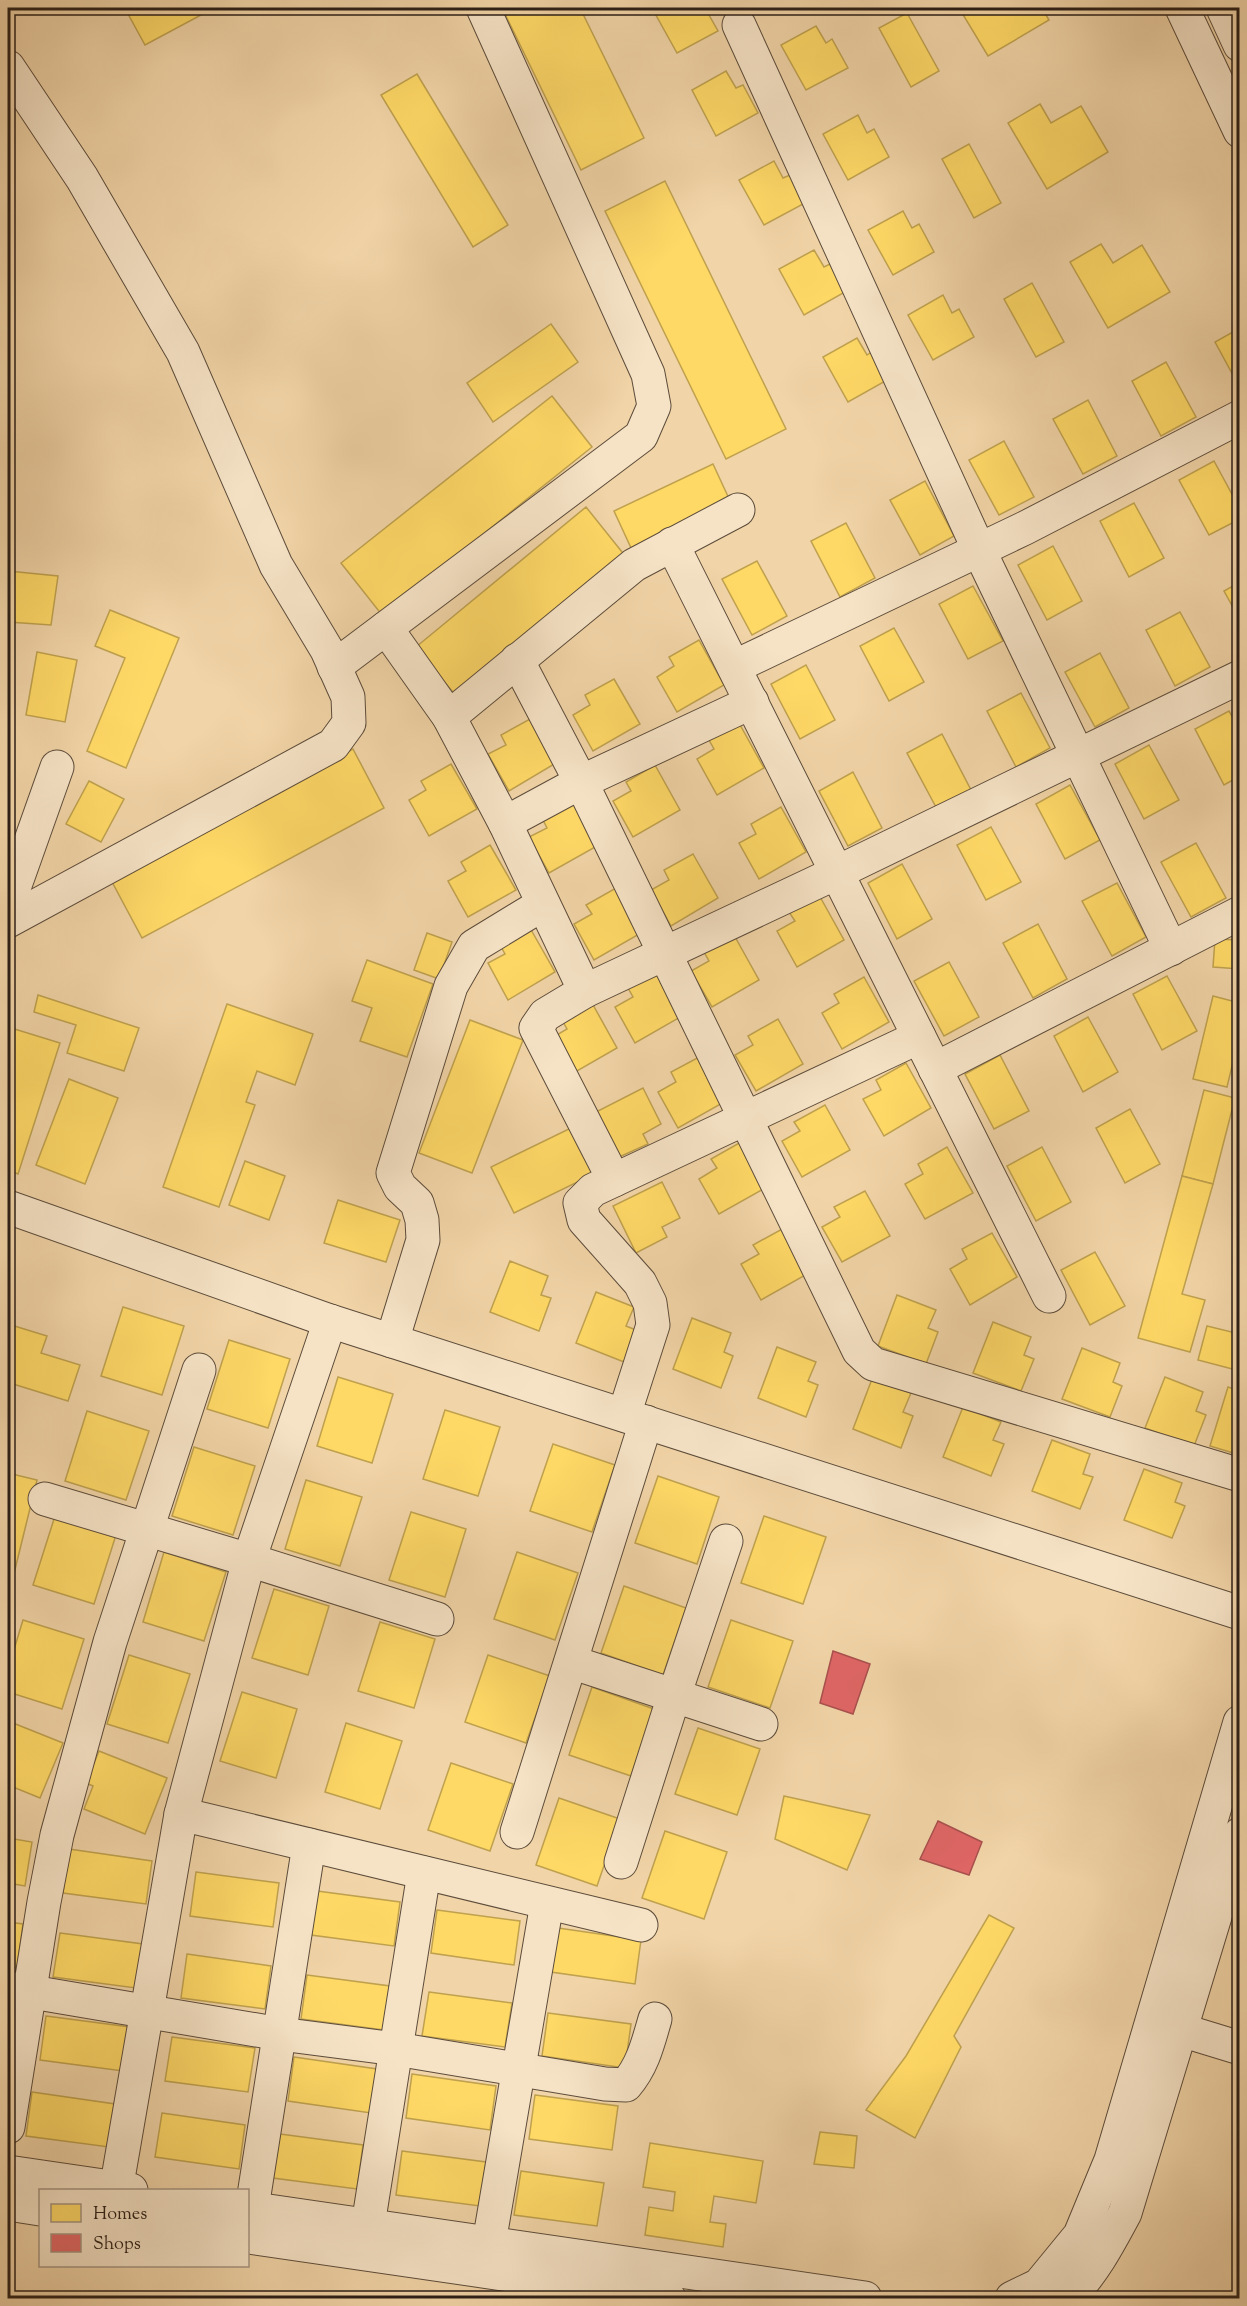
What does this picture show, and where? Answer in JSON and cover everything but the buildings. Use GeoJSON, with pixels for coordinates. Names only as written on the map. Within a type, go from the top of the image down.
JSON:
{"type":"FeatureCollection","features":[{"type":"Feature","properties":{"kind":"street"},"geometry":{"type":"LineString","coordinates":[[334,666],[641,436],[654,406],[648,374],[483,8]]}},
{"type":"Feature","properties":{"kind":"street"},"geometry":{"type":"LineString","coordinates":[[1182,8],[1239,131]]}},
{"type":"Feature","properties":{"kind":"street"},"geometry":{"type":"LineString","coordinates":[[1223,8],[1239,45]]}},
{"type":"Feature","properties":{"kind":"street"},"geometry":{"type":"LineString","coordinates":[[739,25],[979,550],[1171,949]]}},
{"type":"Feature","properties":{"kind":"street"},"geometry":{"type":"LineString","coordinates":[[8,67],[82,178],[183,352],[276,564],[327,650],[348,697],[349,723],[333,745],[8,921]]}},
{"type":"Feature","properties":{"kind":"street"},"geometry":{"type":"LineString","coordinates":[[734,667],[1025,528],[1239,417]]}},
{"type":"Feature","properties":{"kind":"street"},"geometry":{"type":"LineString","coordinates":[[449,717],[634,565],[738,510]]}},
{"type":"Feature","properties":{"kind":"street"},"geometry":{"type":"LineString","coordinates":[[672,544],[1049,1296]]}},
{"type":"Feature","properties":{"kind":"street"},"geometry":{"type":"LineString","coordinates":[[386,628],[449,717],[505,823],[585,991]]}},
{"type":"Feature","properties":{"kind":"street"},"geometry":{"type":"LineString","coordinates":[[517,660],[581,782],[859,1351],[873,1364],[1239,1475]]}},
{"type":"Feature","properties":{"kind":"street"},"geometry":{"type":"LineString","coordinates":[[614,1180],[536,1028],[545,1015],[585,991],[1239,677]]}},
{"type":"Feature","properties":{"kind":"street"},"geometry":{"type":"LineString","coordinates":[[505,823],[581,782],[752,702]]}},
{"type":"Feature","properties":{"kind":"street"},"geometry":{"type":"LineString","coordinates":[[8,904],[57,767]]}},
{"type":"Feature","properties":{"kind":"street"},"geometry":{"type":"LineString","coordinates":[[392,1341],[423,1240],[422,1220],[417,1203],[400,1187],[393,1173],[451,986],[474,946],[543,904]]}},
{"type":"Feature","properties":{"kind":"street"},"geometry":{"type":"LineString","coordinates":[[935,1069],[1239,913]]}},
{"type":"Feature","properties":{"kind":"street"},"geometry":{"type":"LineString","coordinates":[[517,1832],[571,1662],[635,1418],[653,1325],[650,1303],[640,1283],[585,1220],[580,1203],[593,1190],[919,1037]]}},
{"type":"Feature","properties":{"kind":"street"},"geometry":{"type":"LineString","coordinates":[[8,1207],[330,1321],[1239,1613]]}},
{"type":"Feature","properties":{"kind":"street"},"geometry":{"type":"LineString","coordinates":[[121,2189],[147,2011],[181,1814],[249,1560],[330,1321]]}},
{"type":"Feature","properties":{"kind":"street"},"geometry":{"type":"LineString","coordinates":[[8,2127],[19,1990],[44,1902],[57,1834],[107,1652],[199,1370]]}},
{"type":"Feature","properties":{"kind":"street"},"geometry":{"type":"LineString","coordinates":[[45,1499],[437,1619]]}},
{"type":"Feature","properties":{"kind":"street"},"geometry":{"type":"LineString","coordinates":[[621,1862],[726,1541]]}},
{"type":"Feature","properties":{"kind":"street"},"geometry":{"type":"LineString","coordinates":[[571,1662],[762,1724]]}},
{"type":"Feature","properties":{"kind":"street"},"geometry":{"type":"LineString","coordinates":[[1017,2297],[1039,2285],[1080,2235],[1111,2160],[1239,1722]]}},
{"type":"Feature","properties":{"kind":"street"},"geometry":{"type":"LineString","coordinates":[[181,1814],[641,1925]]}},
{"type":"Feature","properties":{"kind":"street"},"geometry":{"type":"LineString","coordinates":[[1068,2298],[1076,2291],[1106,2250],[1125,2213],[1239,1834]]}},
{"type":"Feature","properties":{"kind":"street"},"geometry":{"type":"LineString","coordinates":[[249,2218],[309,1845]]}},
{"type":"Feature","properties":{"kind":"street"},"geometry":{"type":"LineString","coordinates":[[368,2225],[424,1873]]}},
{"type":"Feature","properties":{"kind":"street"},"geometry":{"type":"LineString","coordinates":[[489,2243],[547,1903]]}},
{"type":"Feature","properties":{"kind":"street"},"geometry":{"type":"LineString","coordinates":[[19,1990],[280,2034],[396,2049],[605,2084],[626,2085],[643,2060],[655,2019]]}},
{"type":"Feature","properties":{"kind":"street"},"geometry":{"type":"LineString","coordinates":[[1181,2030],[1239,2048]]}},
{"type":"Feature","properties":{"kind":"street"},"geometry":{"type":"LineString","coordinates":[[8,2172],[115,2189]]}},
{"type":"Feature","properties":{"kind":"street"},"geometry":{"type":"LineString","coordinates":[[8,2204],[39,2209]]}},
{"type":"Feature","properties":{"kind":"street"},"geometry":{"type":"LineString","coordinates":[[249,2218],[368,2225],[865,2298]]}},
{"type":"Feature","properties":{"kind":"street"},"geometry":{"type":"LineString","coordinates":[[249,2218],[669,2298]]}}]}
